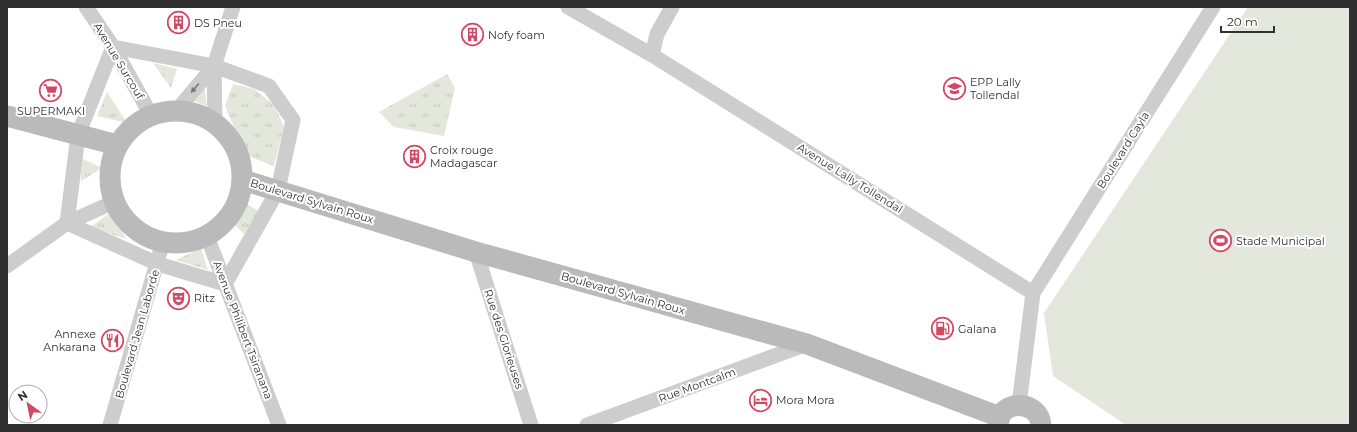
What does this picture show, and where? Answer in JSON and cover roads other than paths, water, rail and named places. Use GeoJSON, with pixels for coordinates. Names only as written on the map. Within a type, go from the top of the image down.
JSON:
{"type":"FeatureCollection","features":[{"type":"Feature","properties":{"kind":"main road"},"geometry":{"type":"LineString","coordinates":[[176,110],[215,122],[230,138],[240,158],[243,180],[237,202],[225,222],[207,236],[185,242],[163,242],[133,228],[114,202],[109,174],[117,145],[131,127],[151,115],[176,110]]}},
{"type":"Feature","properties":{"kind":"main road"},"geometry":{"type":"LineString","coordinates":[[7,116],[117,145]]}},
{"type":"Feature","properties":{"kind":"main road","name":"Boulevard Sylvain Roux"},"geometry":{"type":"LineString","coordinates":[[243,180],[476,252],[807,344],[999,421]]}},
{"type":"Feature","properties":{"kind":"main road"},"geometry":{"type":"LineString","coordinates":[[999,421],[1005,410],[1019,405],[1032,409],[1037,414],[1041,425]]}},
{"type":"Feature","properties":{"kind":"street","name":"Avenue Surcouf"},"geometry":{"type":"LineString","coordinates":[[86,7],[113,47],[151,115]]}},
{"type":"Feature","properties":{"kind":"street"},"geometry":{"type":"LineString","coordinates":[[215,122],[214,66],[233,7]]}},
{"type":"Feature","properties":{"kind":"street","name":"Avenue Lally Tollendal"},"geometry":{"type":"LineString","coordinates":[[568,7],[652,55],[1033,293]]}},
{"type":"Feature","properties":{"kind":"street"},"geometry":{"type":"LineString","coordinates":[[652,55],[657,34],[672,7]]}},
{"type":"Feature","properties":{"kind":"street","name":"Boulevard Cayla"},"geometry":{"type":"LineString","coordinates":[[1033,293],[1213,7]]}},
{"type":"Feature","properties":{"kind":"street"},"geometry":{"type":"LineString","coordinates":[[113,47],[214,66],[269,86],[293,120],[278,190],[224,284],[158,264],[67,223],[78,135],[113,47]]}},
{"type":"Feature","properties":{"kind":"street"},"geometry":{"type":"LineString","coordinates":[[176,110],[214,66]]}},
{"type":"Feature","properties":{"kind":"street"},"geometry":{"type":"LineString","coordinates":[[7,266],[67,223],[114,202]]}},
{"type":"Feature","properties":{"kind":"street","name":"Avenue Philibert Tsiranana"},"geometry":{"type":"LineString","coordinates":[[207,236],[224,284],[279,425]]}},
{"type":"Feature","properties":{"kind":"street","name":"Boulevard Jean Laborde"},"geometry":{"type":"LineString","coordinates":[[110,425],[158,264],[163,242]]}},
{"type":"Feature","properties":{"kind":"street","name":"Rue des Glorieuses"},"geometry":{"type":"LineString","coordinates":[[476,252],[531,425]]}},
{"type":"Feature","properties":{"kind":"street"},"geometry":{"type":"LineString","coordinates":[[1019,405],[1033,293]]}},
{"type":"Feature","properties":{"kind":"street","name":"Rue Montcalm"},"geometry":{"type":"LineString","coordinates":[[588,425],[807,344]]}},
{"type":"Feature","properties":{"kind":"place","name":"DS Pneu"},"geometry":{"type":"Point","coordinates":[178,23]}},
{"type":"Feature","properties":{"kind":"place","name":"Nofy foam"},"geometry":{"type":"Point","coordinates":[473,35]}},
{"type":"Feature","properties":{"kind":"place","name":"EPP Lally Tollendal"},"geometry":{"type":"Point","coordinates":[954,88]}},
{"type":"Feature","properties":{"kind":"place","name":"SUPERMAKI"},"geometry":{"type":"Point","coordinates":[51,91]}},
{"type":"Feature","properties":{"kind":"place","name":"Croix rouge Madagascar"},"geometry":{"type":"Point","coordinates":[415,156]}},
{"type":"Feature","properties":{"kind":"place","name":"Stade Municipal"},"geometry":{"type":"Point","coordinates":[1221,241]}},
{"type":"Feature","properties":{"kind":"place","name":"Ritz"},"geometry":{"type":"Point","coordinates":[179,298]}},
{"type":"Feature","properties":{"kind":"place","name":"Galana"},"geometry":{"type":"Point","coordinates":[942,329]}},
{"type":"Feature","properties":{"kind":"place","name":"Annexe Ankarana"},"geometry":{"type":"Point","coordinates":[112,340]}},
{"type":"Feature","properties":{"kind":"place","name":"Mora Mora"},"geometry":{"type":"Point","coordinates":[760,400]}}]}
